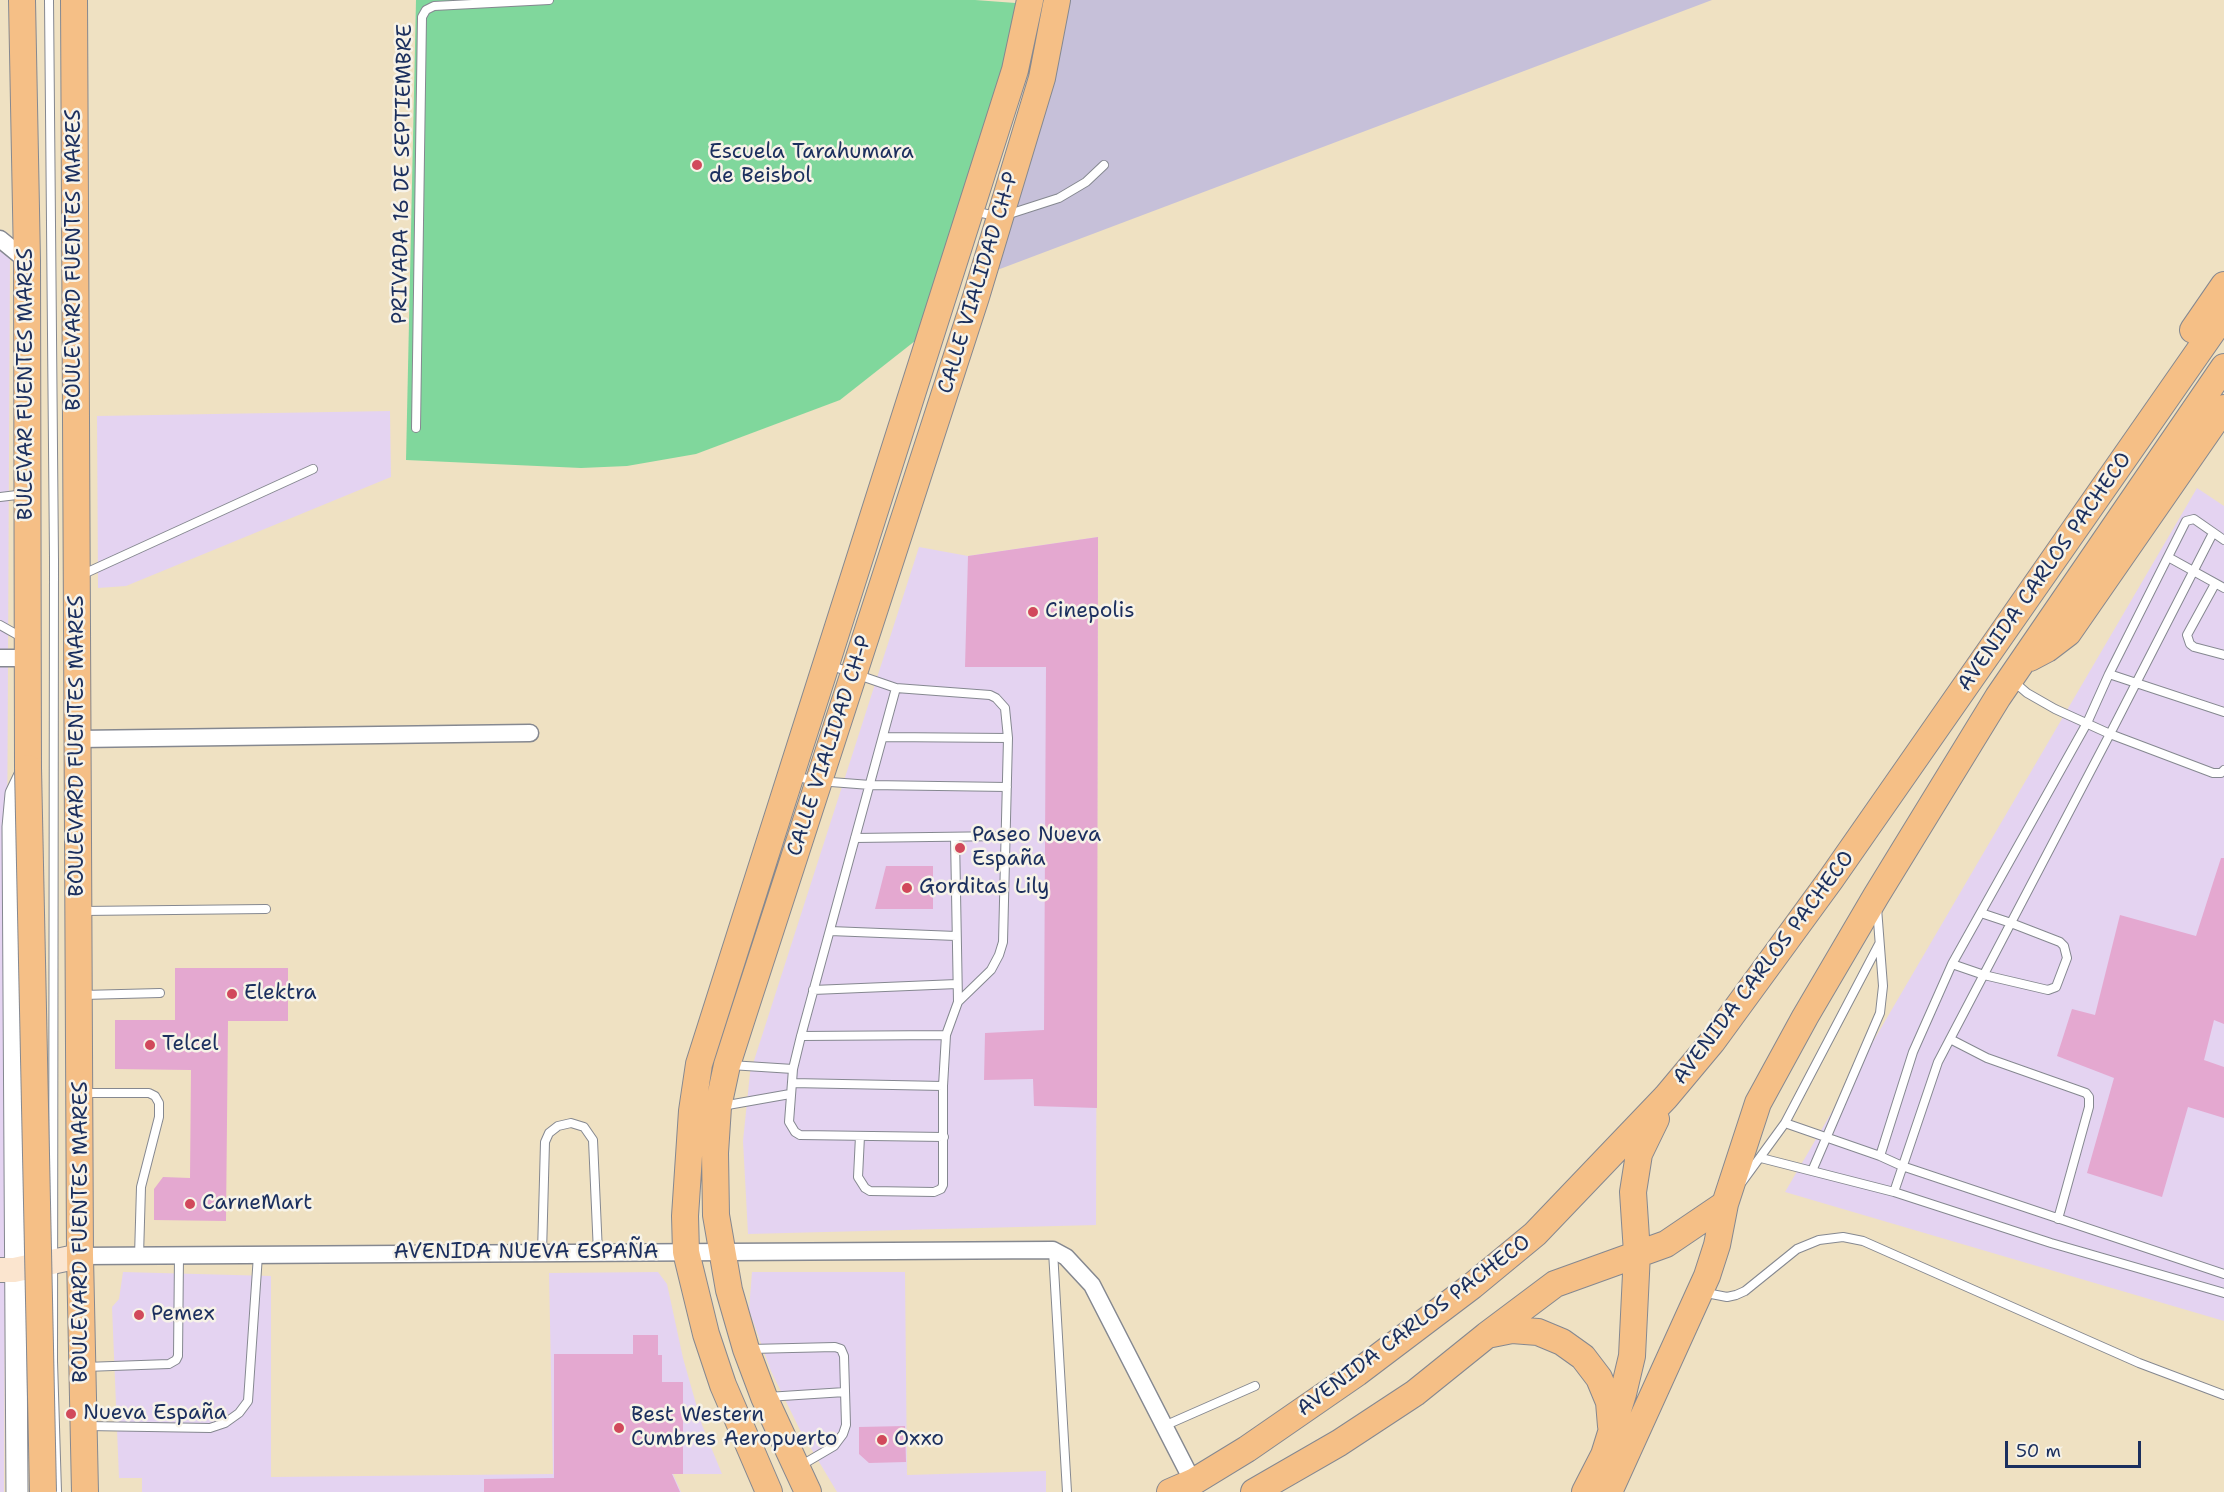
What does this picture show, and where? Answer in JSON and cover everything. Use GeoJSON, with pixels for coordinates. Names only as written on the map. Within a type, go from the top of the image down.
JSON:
{"type":"FeatureCollection","features":[{"type":"Feature","properties":{"kind":"main road","name":"BULEVAR FUENTES MARES"},"geometry":{"type":"LineString","coordinates":[[22,0],[27,261],[28,768]]}},
{"type":"Feature","properties":{"kind":"main road","name":"BOULEVARD FUENTES MARES"},"geometry":{"type":"LineString","coordinates":[[74,0],[78,911],[85,1492]]}},
{"type":"Feature","properties":{"kind":"main road","name":"CALLE VIALIDAD CH-P"},"geometry":{"type":"LineString","coordinates":[[769,1492],[723,1386],[706,1334],[686,1252],[685,1216],[713,1064],[791,776],[1015,70],[1030,0]]}},
{"type":"Feature","properties":{"kind":"main road","name":"CALLE VIALIDAD CH-P"},"geometry":{"type":"LineString","coordinates":[[713,1064],[818,782],[854,674],[1000,217],[1042,78],[1058,0]]}},
{"type":"Feature","properties":{"kind":"main road"},"geometry":{"type":"LineString","coordinates":[[1923,748],[2003,605],[2224,285]]}},
{"type":"Feature","properties":{"kind":"main road","name":"AVENIDA CARLOS PACHECO"},"geometry":{"type":"LineString","coordinates":[[1181,1487],[1247,1449],[1357,1373],[1481,1278],[1535,1234],[1666,1097],[1712,1042],[1923,748],[2224,315]]}},
{"type":"Feature","properties":{"kind":"main road","name":"AVENIDA CARLOS PACHECO"},"geometry":{"type":"LineString","coordinates":[[1609,1492],[1700,1292],[1717,1245],[1725,1204],[1758,1103],[1805,1017],[1876,896],[2016,671],[2224,368]]}},
{"type":"Feature","properties":{"kind":"main road"},"geometry":{"type":"LineString","coordinates":[[2009,624],[2008,649],[2016,671],[2068,633],[2224,408]]}},
{"type":"Feature","properties":{"kind":"main road","name":"BOULEVARD FUENTES MARES"},"geometry":{"type":"LineString","coordinates":[[28,768],[44,1492]]}},
{"type":"Feature","properties":{"kind":"main road"},"geometry":{"type":"LineString","coordinates":[[1586,1492],[1604,1455],[1632,1356],[1637,1253],[1633,1192],[1639,1154],[1666,1097]]}},
{"type":"Feature","properties":{"kind":"main road","name":"CALLE VIALIDAD CH-P"},"geometry":{"type":"LineString","coordinates":[[705,1109],[721,1252],[729,1290],[746,1349],[764,1398],[808,1492]]}},
{"type":"Feature","properties":{"kind":"main road"},"geometry":{"type":"LineString","coordinates":[[1254,1492],[1339,1443],[1415,1392],[1555,1284],[1666,1244],[1725,1204]]}},
{"type":"Feature","properties":{"kind":"main road","name":"AVENIDA NUEVA ESPAÑA"},"geometry":{"type":"LineString","coordinates":[[7,1270],[81,1256]]}},
{"type":"Feature","properties":{"kind":"main road"},"geometry":{"type":"LineString","coordinates":[[1487,1335],[1512,1330],[1538,1332],[1569,1347],[1583,1358],[1599,1378],[1609,1402],[1612,1428]]}},
{"type":"Feature","properties":{"kind":"main road"},"geometry":{"type":"LineString","coordinates":[[745,1439],[759,1492]]}},
{"type":"Feature","properties":{"kind":"street"},"geometry":{"type":"LineString","coordinates":[[0,239],[27,261]]}},
{"type":"Feature","properties":{"kind":"street"},"geometry":{"type":"LineString","coordinates":[[0,658],[26,649]]}},
{"type":"Feature","properties":{"kind":"street"},"geometry":{"type":"LineString","coordinates":[[78,739],[530,733]]}},
{"type":"Feature","properties":{"kind":"street"},"geometry":{"type":"LineString","coordinates":[[17,1492],[7,1270],[11,1117],[10,900],[13,810],[16,794],[28,768]]}},
{"type":"Feature","properties":{"kind":"street"},"geometry":{"type":"LineString","coordinates":[[1053,1250],[1066,1257],[1092,1285],[1164,1426],[1181,1487]]}},
{"type":"Feature","properties":{"kind":"street","name":"AVENIDA NUEVA ESPAÑA"},"geometry":{"type":"LineString","coordinates":[[81,1256],[1053,1250]]}},
{"type":"Feature","properties":{"kind":"lane"},"geometry":{"type":"LineString","coordinates":[[49,0],[54,559],[53,1361],[57,1492]]}},
{"type":"Feature","properties":{"kind":"lane","name":"PRIVADA 16 DE SEPTIEMBRE"},"geometry":{"type":"LineString","coordinates":[[416,428],[422,17],[426,10],[434,6],[549,0]]}},
{"type":"Feature","properties":{"kind":"lane"},"geometry":{"type":"LineString","coordinates":[[970,211],[1000,217],[1059,198],[1086,182],[1104,165]]}},
{"type":"Feature","properties":{"kind":"lane"},"geometry":{"type":"LineString","coordinates":[[77,577],[314,469]]}},
{"type":"Feature","properties":{"kind":"lane"},"geometry":{"type":"LineString","coordinates":[[0,497],[28,494]]}},
{"type":"Feature","properties":{"kind":"lane"},"geometry":{"type":"LineString","coordinates":[[1880,1156],[1913,1052],[1952,964],[2087,723],[2109,674],[2189,519],[2194,519],[2224,540]]}},
{"type":"Feature","properties":{"kind":"lane"},"geometry":{"type":"LineString","coordinates":[[1894,1192],[1938,1062],[2110,734],[2212,533]]}},
{"type":"Feature","properties":{"kind":"lane"},"geometry":{"type":"LineString","coordinates":[[2168,557],[2220,586],[2187,635],[2190,644],[2194,647],[2224,656]]}},
{"type":"Feature","properties":{"kind":"lane"},"geometry":{"type":"LineString","coordinates":[[0,625],[26,649]]}},
{"type":"Feature","properties":{"kind":"lane"},"geometry":{"type":"LineString","coordinates":[[826,664],[896,688],[990,695],[1005,708],[1008,738],[1003,942],[991,970],[958,1002]]}},
{"type":"Feature","properties":{"kind":"lane"},"geometry":{"type":"LineString","coordinates":[[2016,671],[2027,693],[2055,709],[2110,734],[2213,773],[2221,773],[2224,770]]}},
{"type":"Feature","properties":{"kind":"lane"},"geometry":{"type":"LineString","coordinates":[[2109,674],[2224,712]]}},
{"type":"Feature","properties":{"kind":"lane"},"geometry":{"type":"LineString","coordinates":[[896,688],[801,1036],[793,1069],[789,1122],[795,1132],[800,1135],[944,1137]]}},
{"type":"Feature","properties":{"kind":"lane"},"geometry":{"type":"LineString","coordinates":[[883,737],[1008,738]]}},
{"type":"Feature","properties":{"kind":"lane"},"geometry":{"type":"LineString","coordinates":[[791,776],[818,782],[870,785],[1007,787]]}},
{"type":"Feature","properties":{"kind":"lane"},"geometry":{"type":"LineString","coordinates":[[855,838],[1006,836]]}},
{"type":"Feature","properties":{"kind":"lane"},"geometry":{"type":"LineString","coordinates":[[860,1136],[858,1177],[865,1188],[870,1191],[938,1192],[943,1185],[943,1086],[946,1035],[958,1002],[956,837]]}},
{"type":"Feature","properties":{"kind":"lane"},"geometry":{"type":"LineString","coordinates":[[1812,1171],[1880,1013],[1883,986],[1876,896]]}},
{"type":"Feature","properties":{"kind":"lane"},"geometry":{"type":"LineString","coordinates":[[78,911],[266,909]]}},
{"type":"Feature","properties":{"kind":"lane"},"geometry":{"type":"LineString","coordinates":[[1952,964],[1984,975],[2049,990],[2056,987],[2067,958],[2064,946],[2060,942],[2011,922],[1981,913]]}},
{"type":"Feature","properties":{"kind":"lane"},"geometry":{"type":"LineString","coordinates":[[830,931],[956,936]]}},
{"type":"Feature","properties":{"kind":"lane"},"geometry":{"type":"LineString","coordinates":[[1725,1204],[1785,1123],[1880,944]]}},
{"type":"Feature","properties":{"kind":"lane"},"geometry":{"type":"LineString","coordinates":[[813,990],[957,984]]}},
{"type":"Feature","properties":{"kind":"lane"},"geometry":{"type":"LineString","coordinates":[[80,996],[160,993]]}},
{"type":"Feature","properties":{"kind":"lane"},"geometry":{"type":"LineString","coordinates":[[801,1036],[946,1035]]}},
{"type":"Feature","properties":{"kind":"lane"},"geometry":{"type":"LineString","coordinates":[[1950,1039],[1987,1058],[2086,1093],[2089,1097],[2089,1107],[2058,1219]]}},
{"type":"Feature","properties":{"kind":"lane"},"geometry":{"type":"LineString","coordinates":[[713,1064],[793,1069]]}},
{"type":"Feature","properties":{"kind":"lane"},"geometry":{"type":"LineString","coordinates":[[792,1083],[943,1086]]}},
{"type":"Feature","properties":{"kind":"lane"},"geometry":{"type":"LineString","coordinates":[[81,1093],[149,1093],[159,1103],[159,1117],[141,1187],[139,1256]]}},
{"type":"Feature","properties":{"kind":"lane"},"geometry":{"type":"LineString","coordinates":[[705,1109],[790,1094]]}},
{"type":"Feature","properties":{"kind":"lane"},"geometry":{"type":"LineString","coordinates":[[542,1253],[544,1142],[549,1133],[558,1126],[571,1123],[584,1127],[593,1140],[598,1253]]}},
{"type":"Feature","properties":{"kind":"lane"},"geometry":{"type":"LineString","coordinates":[[1785,1123],[1902,1166],[2224,1274]]}},
{"type":"Feature","properties":{"kind":"lane"},"geometry":{"type":"LineString","coordinates":[[1761,1158],[1894,1192],[2051,1243],[2224,1293]]}},
{"type":"Feature","properties":{"kind":"lane"},"geometry":{"type":"LineString","coordinates":[[1700,1292],[1727,1297],[1736,1295],[1745,1291],[1797,1249],[1819,1240],[1843,1238],[1863,1241],[2139,1363],[2224,1395]]}},
{"type":"Feature","properties":{"kind":"lane"},"geometry":{"type":"LineString","coordinates":[[1053,1250],[1067,1492]]}},
{"type":"Feature","properties":{"kind":"lane"},"geometry":{"type":"LineString","coordinates":[[84,1426],[210,1428],[225,1423],[239,1413],[248,1401],[258,1255]]}},
{"type":"Feature","properties":{"kind":"lane"},"geometry":{"type":"LineString","coordinates":[[82,1367],[169,1364],[176,1360],[178,1356],[179,1256]]}},
{"type":"Feature","properties":{"kind":"lane"},"geometry":{"type":"LineString","coordinates":[[746,1349],[835,1347],[841,1350],[844,1356],[846,1425],[839,1442],[796,1468]]}},
{"type":"Feature","properties":{"kind":"lane"},"geometry":{"type":"LineString","coordinates":[[1164,1426],[1255,1386]]}},
{"type":"Feature","properties":{"kind":"lane"},"geometry":{"type":"LineString","coordinates":[[764,1398],[845,1392]]}},
{"type":"Feature","properties":{"kind":"shaded area"},"geometry":{"type":"Polygon","coordinates":[[[1063,0],[1712,0],[984,275],[1063,0]]]}},
{"type":"Feature","properties":{"kind":"shaded area"},"geometry":{"type":"Polygon","coordinates":[[[0,248],[10,248],[4,1492],[0,1492],[0,248]]]}},
{"type":"Feature","properties":{"kind":"shaded area"},"geometry":{"type":"Polygon","coordinates":[[[390,411],[391,477],[126,586],[98,588],[97,416],[390,411]]]}},
{"type":"Feature","properties":{"kind":"shaded area"},"geometry":{"type":"Polygon","coordinates":[[[2197,488],[2224,506],[2224,1321],[1785,1192],[2197,488]]]}},
{"type":"Feature","properties":{"kind":"shaded area","name":"Paseo Nueva España"},"geometry":{"type":"Polygon","coordinates":[[[1098,537],[1096,1225],[748,1234],[743,1141],[750,1073],[919,547],[968,556],[1098,537]]]}},
{"type":"Feature","properties":{"kind":"shaded area"},"geometry":{"type":"Polygon","coordinates":[[[123,1272],[271,1276],[271,1477],[553,1474],[549,1273],[658,1272],[667,1284],[683,1358],[702,1425],[722,1474],[673,1474],[681,1492],[142,1492],[142,1478],[119,1478],[112,1307],[119,1299],[123,1272]]]}},
{"type":"Feature","properties":{"kind":"shaded area"},"geometry":{"type":"Polygon","coordinates":[[[752,1272],[905,1272],[907,1475],[1046,1471],[1046,1492],[837,1492],[800,1430],[771,1371],[749,1310],[752,1272]]]}},
{"type":"Feature","properties":{"kind":"green space","name":"Escuela Tarahumara de Beisbol"},"geometry":{"type":"Polygon","coordinates":[[[416,0],[975,0],[1029,4],[934,326],[840,400],[696,454],[627,466],[581,468],[406,460],[416,0]]]}},
{"type":"Feature","properties":{"kind":"building"},"geometry":{"type":"Polygon","coordinates":[[[1098,537],[1097,1108],[1034,1106],[1033,1079],[984,1080],[985,1033],[1044,1030],[1046,667],[965,667],[968,556],[1098,537]]]}},
{"type":"Feature","properties":{"kind":"building"},"geometry":{"type":"Polygon","coordinates":[[[2221,858],[2224,858],[2224,1024],[2214,1020],[2204,1060],[2224,1067],[2224,1118],[2188,1107],[2162,1197],[2087,1173],[2114,1078],[2057,1056],[2072,1009],[2095,1015],[2120,915],[2196,936],[2221,858]]]}},
{"type":"Feature","properties":{"kind":"building","name":"Gorditas Lily"},"geometry":{"type":"Polygon","coordinates":[[[886,866],[933,866],[933,909],[875,909],[886,866]]]}},
{"type":"Feature","properties":{"kind":"building"},"geometry":{"type":"Polygon","coordinates":[[[175,968],[288,968],[288,1021],[228,1021],[226,1221],[154,1220],[154,1189],[163,1177],[190,1178],[191,1070],[115,1069],[115,1020],[175,1020],[175,968]]]}},
{"type":"Feature","properties":{"kind":"building","name":"Best Western Cumbres Aeropuerto"},"geometry":{"type":"Polygon","coordinates":[[[633,1335],[658,1335],[658,1355],[662,1355],[662,1382],[683,1382],[683,1474],[672,1474],[680,1492],[484,1492],[484,1479],[554,1478],[554,1354],[633,1354],[633,1335]]]}},
{"type":"Feature","properties":{"kind":"building","name":"Oxxo"},"geometry":{"type":"Polygon","coordinates":[[[905,1426],[906,1462],[869,1463],[859,1454],[859,1427],[905,1426]]]}},
{"type":"Feature","properties":{"kind":"place","name":"Escuela Tarahumara de Beisbol"},"geometry":{"type":"Point","coordinates":[697,165]}},
{"type":"Feature","properties":{"kind":"place","name":"Cinepolis"},"geometry":{"type":"Point","coordinates":[1033,612]}},
{"type":"Feature","properties":{"kind":"place","name":"Paseo Nueva España"},"geometry":{"type":"Point","coordinates":[960,848]}},
{"type":"Feature","properties":{"kind":"place","name":"Gorditas Lily"},"geometry":{"type":"Point","coordinates":[907,888]}},
{"type":"Feature","properties":{"kind":"place","name":"Elektra"},"geometry":{"type":"Point","coordinates":[232,994]}},
{"type":"Feature","properties":{"kind":"place","name":"Telcel"},"geometry":{"type":"Point","coordinates":[150,1045]}},
{"type":"Feature","properties":{"kind":"place","name":"CarneMart"},"geometry":{"type":"Point","coordinates":[190,1204]}},
{"type":"Feature","properties":{"kind":"place","name":"Pemex"},"geometry":{"type":"Point","coordinates":[139,1315]}},
{"type":"Feature","properties":{"kind":"place","name":"Nueva España"},"geometry":{"type":"Point","coordinates":[71,1414]}},
{"type":"Feature","properties":{"kind":"place","name":"Best Western Cumbres Aeropuerto"},"geometry":{"type":"Point","coordinates":[619,1428]}},
{"type":"Feature","properties":{"kind":"place","name":"Oxxo"},"geometry":{"type":"Point","coordinates":[882,1440]}}]}
